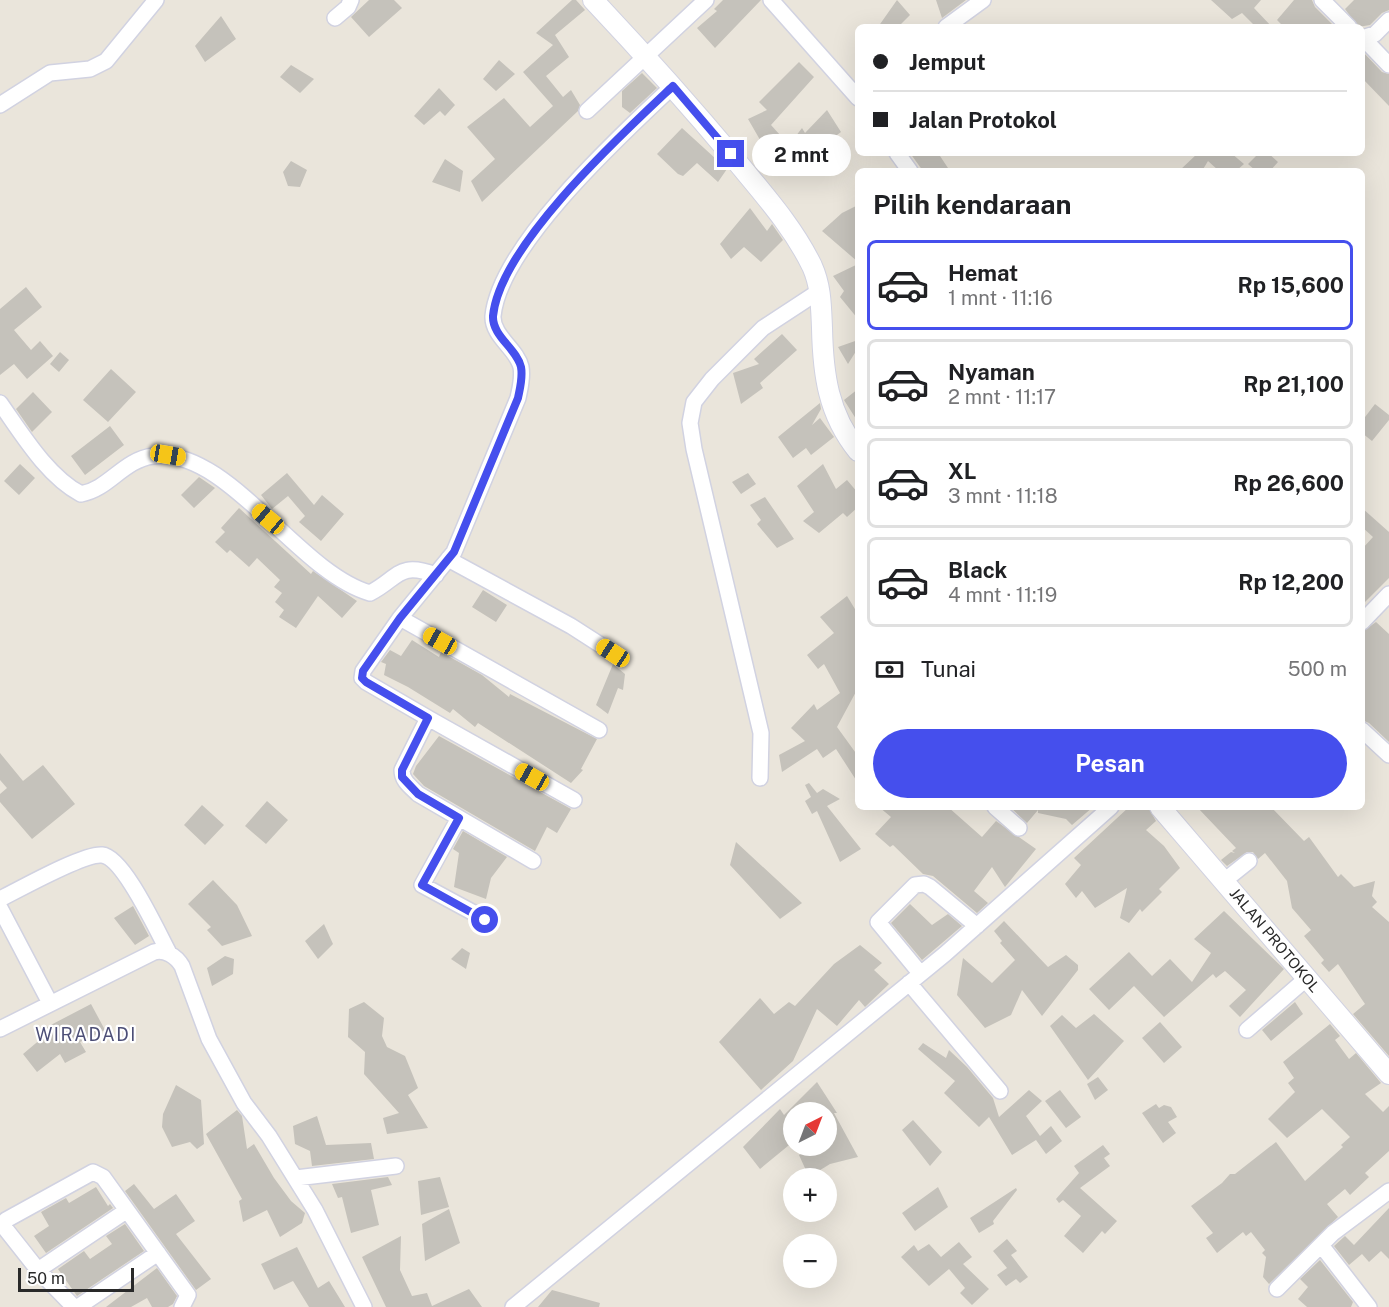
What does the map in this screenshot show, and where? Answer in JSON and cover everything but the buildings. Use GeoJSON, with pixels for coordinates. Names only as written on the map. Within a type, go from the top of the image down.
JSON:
{"type":"FeatureCollection","features":[{"type":"Feature","properties":{"kind":"street"},"geometry":{"type":"LineString","coordinates":[[0,105],[50,73],[90,69],[106,61],[156,0]]}},
{"type":"Feature","properties":{"kind":"street"},"geometry":{"type":"LineString","coordinates":[[335,18],[348,8],[351,0]]}},
{"type":"Feature","properties":{"kind":"street"},"geometry":{"type":"LineString","coordinates":[[593,0],[673,86],[785,220],[812,267],[821,290],[823,358],[827,392],[835,416],[855,446]]}},
{"type":"Feature","properties":{"kind":"street"},"geometry":{"type":"LineString","coordinates":[[587,111],[706,0]]}},
{"type":"Feature","properties":{"kind":"street"},"geometry":{"type":"LineString","coordinates":[[771,0],[855,95]]}},
{"type":"Feature","properties":{"kind":"street"},"geometry":{"type":"LineString","coordinates":[[950,24],[983,0]]}},
{"type":"Feature","properties":{"kind":"street"},"geometry":{"type":"LineString","coordinates":[[1322,0],[1346,24]]}},
{"type":"Feature","properties":{"kind":"street"},"geometry":{"type":"LineString","coordinates":[[1365,38],[1375,34],[1389,20]]}},
{"type":"Feature","properties":{"kind":"street"},"geometry":{"type":"LineString","coordinates":[[1365,41],[1389,64]]}},
{"type":"Feature","properties":{"kind":"street"},"geometry":{"type":"LineString","coordinates":[[574,800],[362,678],[367,664],[400,618],[454,552],[518,398],[522,382],[521,366],[499,333],[493,319],[498,296],[507,275],[539,226],[582,177],[673,86]]}},
{"type":"Feature","properties":{"kind":"street"},"geometry":{"type":"LineString","coordinates":[[760,778],[761,733],[694,449],[690,423],[694,402],[738,352],[763,328],[821,290]]}},
{"type":"Feature","properties":{"kind":"street"},"geometry":{"type":"LineString","coordinates":[[0,403],[39,455],[68,485],[81,494],[98,490],[126,465],[151,456],[186,458],[210,471],[294,544],[357,589],[370,593],[399,571],[412,569],[436,575]]}},
{"type":"Feature","properties":{"kind":"street"},"geometry":{"type":"LineString","coordinates":[[448,560],[571,626],[613,653]]}},
{"type":"Feature","properties":{"kind":"street"},"geometry":{"type":"LineString","coordinates":[[1365,619],[1389,594]]}},
{"type":"Feature","properties":{"kind":"street"},"geometry":{"type":"LineString","coordinates":[[400,618],[599,730]]}},
{"type":"Feature","properties":{"kind":"street"},"geometry":{"type":"LineString","coordinates":[[428,718],[402,770],[402,777],[418,794],[533,861]]}},
{"type":"Feature","properties":{"kind":"street"},"geometry":{"type":"LineString","coordinates":[[1365,733],[1389,754]]}},
{"type":"Feature","properties":{"kind":"street"},"geometry":{"type":"LineString","coordinates":[[998,810],[1019,828]]}},
{"type":"Feature","properties":{"kind":"street"},"geometry":{"type":"LineString","coordinates":[[513,1307],[915,978],[1108,810]]}},
{"type":"Feature","properties":{"kind":"street","name":"JALAN PROTOKOL"},"geometry":{"type":"LineString","coordinates":[[1163,810],[1389,1074]]}},
{"type":"Feature","properties":{"kind":"street"},"geometry":{"type":"LineString","coordinates":[[459,818],[422,885],[485,920]]}},
{"type":"Feature","properties":{"kind":"street"},"geometry":{"type":"LineString","coordinates":[[0,899],[84,858],[103,855],[111,857],[134,888],[169,953],[182,966],[210,1039],[244,1103],[296,1178],[315,1210],[364,1307]]}},
{"type":"Feature","properties":{"kind":"street"},"geometry":{"type":"LineString","coordinates":[[1224,881],[1249,861]]}},
{"type":"Feature","properties":{"kind":"street"},"geometry":{"type":"LineString","coordinates":[[977,926],[937,891],[924,884],[915,885],[878,922],[915,978],[1000,1091]]}},
{"type":"Feature","properties":{"kind":"street"},"geometry":{"type":"LineString","coordinates":[[0,908],[50,1004]]}},
{"type":"Feature","properties":{"kind":"street"},"geometry":{"type":"LineString","coordinates":[[0,1029],[154,952],[169,953]]}},
{"type":"Feature","properties":{"kind":"street"},"geometry":{"type":"LineString","coordinates":[[1247,1030],[1307,978]]}},
{"type":"Feature","properties":{"kind":"street"},"geometry":{"type":"LineString","coordinates":[[296,1178],[396,1166]]}},
{"type":"Feature","properties":{"kind":"street"},"geometry":{"type":"LineString","coordinates":[[158,1253],[76,1307],[38,1270],[4,1227],[6,1220],[93,1172],[103,1176],[188,1294],[182,1307]]}},
{"type":"Feature","properties":{"kind":"street"},"geometry":{"type":"LineString","coordinates":[[1277,1289],[1321,1245],[1389,1191]]}},
{"type":"Feature","properties":{"kind":"street"},"geometry":{"type":"LineString","coordinates":[[38,1270],[126,1211]]}},
{"type":"Feature","properties":{"kind":"street"},"geometry":{"type":"LineString","coordinates":[[1321,1245],[1369,1307]]}},
{"type":"Feature","properties":{"kind":"district","name":"WIRADADI"},"geometry":{"type":"Point","coordinates":[86,1034]}},
{"type":"Feature","properties":{"kind":"route"},"geometry":{"type":"LineString","coordinates":[[485,920],[422,885],[459,818],[418,794],[402,777],[402,770],[428,718],[366,682],[362,678],[363,671],[400,618],[454,552],[492,455],[518,398],[522,382],[521,366],[499,333],[493,319],[498,296],[512,265],[539,226],[582,177],[673,86],[731,154]]}}]}
